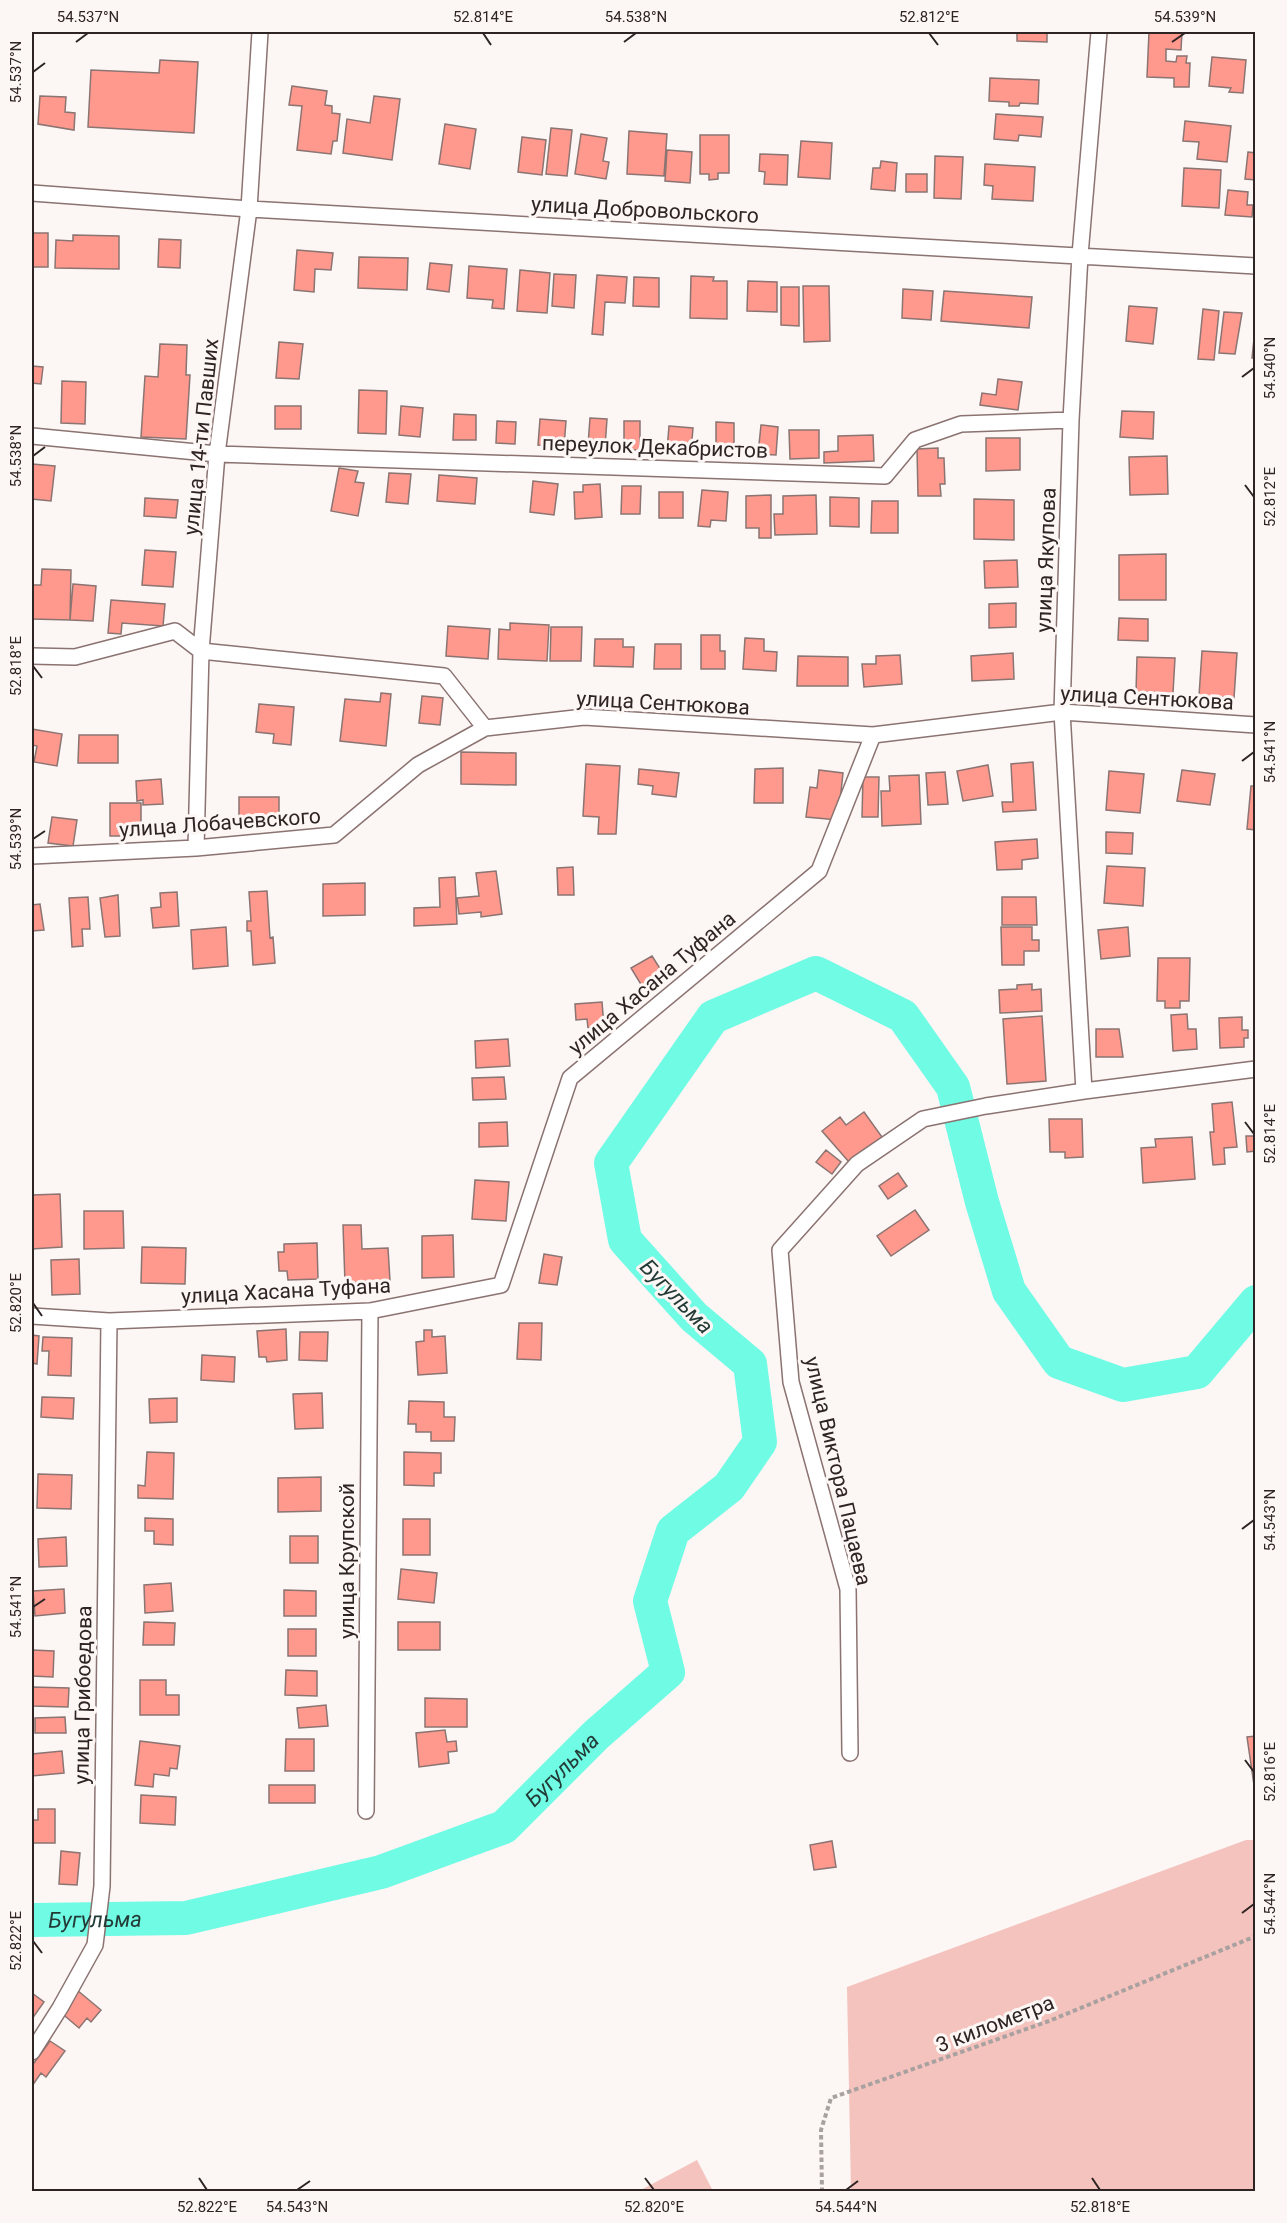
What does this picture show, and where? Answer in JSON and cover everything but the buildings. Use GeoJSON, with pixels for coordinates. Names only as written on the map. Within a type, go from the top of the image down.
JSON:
{"type":"FeatureCollection","features":[{"type":"Feature","properties":{"kind":"street","name":"улица 14-ти Павших"},"geometry":{"type":"LineString","coordinates":[[196,848],[201,651],[217,454],[249,209],[260,32]]}},
{"type":"Feature","properties":{"kind":"street","name":"улица Якупова"},"geometry":{"type":"LineString","coordinates":[[1084,1091],[1062,712],[1071,420],[1080,255],[1099,32]]}},
{"type":"Feature","properties":{"kind":"street","name":"улица Добровольского"},"geometry":{"type":"LineString","coordinates":[[32,193],[249,209],[1256,266]]}},
{"type":"Feature","properties":{"kind":"street","name":"переулок Декабристов"},"geometry":{"type":"LineString","coordinates":[[217,454],[885,476],[915,440],[961,424],[1071,420]]}},
{"type":"Feature","properties":{"kind":"street"},"geometry":{"type":"LineString","coordinates":[[32,436],[217,454]]}},
{"type":"Feature","properties":{"kind":"street"},"geometry":{"type":"LineString","coordinates":[[32,656],[75,657],[175,630],[201,651],[444,676],[485,728]]}},
{"type":"Feature","properties":{"kind":"street","name":"улица Сентюкова"},"geometry":{"type":"LineString","coordinates":[[485,728],[584,717],[873,735],[1062,712],[1256,725]]}},
{"type":"Feature","properties":{"kind":"street","name":"улица Лобачевского"},"geometry":{"type":"LineString","coordinates":[[32,856],[196,848],[334,835],[418,765],[485,728]]}},
{"type":"Feature","properties":{"kind":"street","name":"улица Хасана Туфана"},"geometry":{"type":"LineString","coordinates":[[32,1316],[110,1321],[370,1311],[501,1285],[570,1078],[819,871],[873,735]]}},
{"type":"Feature","properties":{"kind":"street"},"geometry":{"type":"LineString","coordinates":[[1084,1091],[1256,1069]]}},
{"type":"Feature","properties":{"kind":"street","name":"улица Виктора Пацаева"},"geometry":{"type":"LineString","coordinates":[[850,1753],[848,1589],[791,1382],[780,1250],[857,1164],[923,1119],[986,1106],[1084,1091]]}},
{"type":"Feature","properties":{"kind":"street","name":"улица Крупской"},"geometry":{"type":"LineString","coordinates":[[366,1811],[370,1311]]}},
{"type":"Feature","properties":{"kind":"street","name":"улица Грибоедова"},"geometry":{"type":"LineString","coordinates":[[32,2052],[60,2008],[95,1945],[102,1886],[110,1321]]}},
{"type":"Feature","properties":{"kind":"path","name":"3 километра"},"geometry":{"type":"LineString","coordinates":[[822,2192],[820,2130],[831,2098],[1049,2021],[1256,1936]]}},
{"type":"Feature","properties":{"kind":"shaded area"},"geometry":{"type":"Polygon","coordinates":[[[1246,1840],[1256,1840],[1255,2191],[851,2191],[847,1987],[1246,1840]]]}},
{"type":"Feature","properties":{"kind":"shaded area"},"geometry":{"type":"Polygon","coordinates":[[[697,2160],[713,2191],[639,2191],[697,2160]]]}},
{"type":"Feature","properties":{"kind":"waterway","name":"Бугульма"},"geometry":{"type":"LineString","coordinates":[[32,1920],[186,1918],[381,1872],[504,1827],[596,1735],[668,1672],[650,1601],[673,1531],[729,1487],[760,1442],[750,1364],[694,1317],[625,1240],[611,1163],[713,1017],[816,973],[903,1016],[953,1087],[982,1202],[1009,1291],[1059,1362],[1123,1385],[1197,1372],[1256,1302]]}}]}
